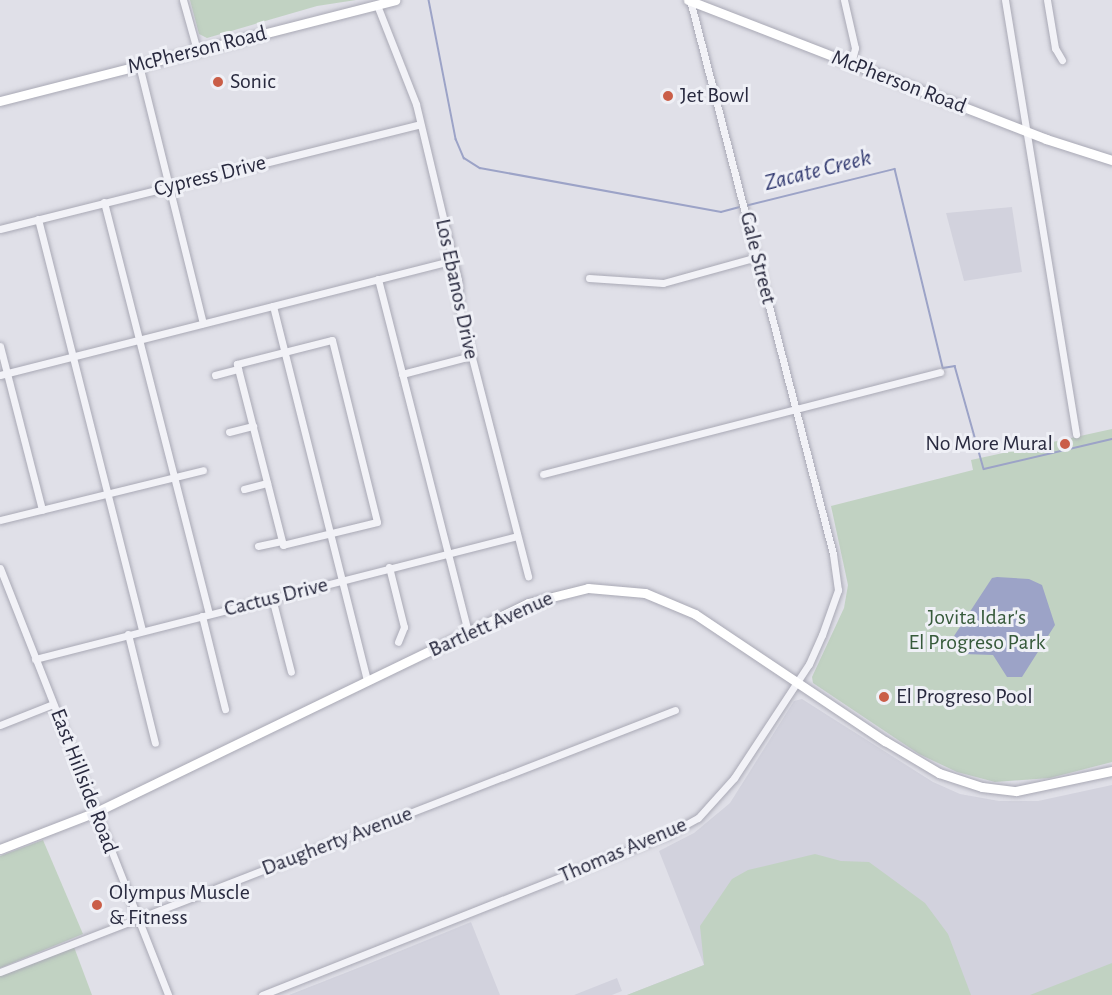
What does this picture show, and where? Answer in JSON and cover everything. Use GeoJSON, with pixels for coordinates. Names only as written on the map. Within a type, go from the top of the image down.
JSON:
{"type":"FeatureCollection","features":[{"type":"Feature","properties":{"kind":"main road","name":"McPherson Road"},"geometry":{"type":"LineString","coordinates":[[0,100],[395,0]]}},
{"type":"Feature","properties":{"kind":"main road","name":"McPherson Road"},"geometry":{"type":"LineString","coordinates":[[690,0],[1027,131],[1112,160]]}},
{"type":"Feature","properties":{"kind":"main road","name":"Bartlett Avenue"},"geometry":{"type":"LineString","coordinates":[[0,849],[96,812],[367,680],[550,595],[588,588],[616,588],[645,593],[686,609],[796,683],[939,773],[982,787],[1016,791],[1112,771]]}},
{"type":"Feature","properties":{"kind":"street"},"geometry":{"type":"LineString","coordinates":[[183,0],[197,50]]}},
{"type":"Feature","properties":{"kind":"street","name":"Gale Street"},"geometry":{"type":"LineString","coordinates":[[690,0],[823,517]]}},
{"type":"Feature","properties":{"kind":"street"},"geometry":{"type":"LineString","coordinates":[[844,0],[855,48],[851,64]]}},
{"type":"Feature","properties":{"kind":"street"},"geometry":{"type":"LineString","coordinates":[[1005,0],[1076,434]]}},
{"type":"Feature","properties":{"kind":"street"},"geometry":{"type":"LineString","coordinates":[[1047,0],[1055,48],[1062,60]]}},
{"type":"Feature","properties":{"kind":"street","name":"Los Ebanos Drive"},"geometry":{"type":"LineString","coordinates":[[377,4],[403,64],[420,124],[453,260],[471,356],[528,576]]}},
{"type":"Feature","properties":{"kind":"street"},"geometry":{"type":"LineString","coordinates":[[139,65],[203,323]]}},
{"type":"Feature","properties":{"kind":"street","name":"Cypress Drive"},"geometry":{"type":"LineString","coordinates":[[0,229],[420,124]]}},
{"type":"Feature","properties":{"kind":"street"},"geometry":{"type":"LineString","coordinates":[[104,202],[174,477],[225,709]]}},
{"type":"Feature","properties":{"kind":"street"},"geometry":{"type":"LineString","coordinates":[[38,219],[142,631]]}},
{"type":"Feature","properties":{"kind":"street"},"geometry":{"type":"LineString","coordinates":[[589,278],[663,283],[757,257]]}},
{"type":"Feature","properties":{"kind":"street"},"geometry":{"type":"LineString","coordinates":[[3,374],[453,260]]}},
{"type":"Feature","properties":{"kind":"street"},"geometry":{"type":"LineString","coordinates":[[378,279],[468,632]]}},
{"type":"Feature","properties":{"kind":"street"},"geometry":{"type":"LineString","coordinates":[[273,306],[367,680]]}},
{"type":"Feature","properties":{"kind":"street"},"geometry":{"type":"LineString","coordinates":[[215,375],[284,352],[332,340],[377,522],[330,534],[258,546]]}},
{"type":"Feature","properties":{"kind":"street"},"geometry":{"type":"LineString","coordinates":[[0,346],[3,374],[42,510]]}},
{"type":"Feature","properties":{"kind":"street"},"geometry":{"type":"LineString","coordinates":[[402,374],[471,356]]}},
{"type":"Feature","properties":{"kind":"street"},"geometry":{"type":"LineString","coordinates":[[238,367],[282,543]]}},
{"type":"Feature","properties":{"kind":"street"},"geometry":{"type":"LineString","coordinates":[[543,474],[940,372]]}},
{"type":"Feature","properties":{"kind":"street"},"geometry":{"type":"LineString","coordinates":[[229,432],[253,426]]}},
{"type":"Feature","properties":{"kind":"street"},"geometry":{"type":"LineString","coordinates":[[0,520],[203,470]]}},
{"type":"Feature","properties":{"kind":"street"},"geometry":{"type":"LineString","coordinates":[[244,489],[267,483]]}},
{"type":"Feature","properties":{"kind":"street","name":"Thomas Avenue"},"geometry":{"type":"LineString","coordinates":[[262,995],[683,827],[723,793],[814,654],[838,590],[823,517]]}},
{"type":"Feature","properties":{"kind":"street","name":"Cactus Drive"},"geometry":{"type":"LineString","coordinates":[[35,658],[517,536]]}},
{"type":"Feature","properties":{"kind":"street","name":"East Hillside Road"},"geometry":{"type":"LineString","coordinates":[[0,567],[168,995]]}},
{"type":"Feature","properties":{"kind":"street"},"geometry":{"type":"LineString","coordinates":[[389,567],[404,627],[398,642]]}},
{"type":"Feature","properties":{"kind":"street"},"geometry":{"type":"LineString","coordinates":[[272,598],[291,672]]}},
{"type":"Feature","properties":{"kind":"street"},"geometry":{"type":"LineString","coordinates":[[128,634],[155,743]]}},
{"type":"Feature","properties":{"kind":"street"},"geometry":{"type":"LineString","coordinates":[[0,726],[53,704]]}},
{"type":"Feature","properties":{"kind":"street","name":"Daugherty Avenue"},"geometry":{"type":"LineString","coordinates":[[0,972],[675,710]]}},
{"type":"Feature","properties":{"kind":"shaded area"},"geometry":{"type":"Polygon","coordinates":[[[1012,207],[1022,272],[964,281],[946,213],[1012,207]]]}},
{"type":"Feature","properties":{"kind":"shaded area"},"geometry":{"type":"Polygon","coordinates":[[[802,699],[933,782],[960,794],[999,801],[1038,801],[1112,785],[1112,995],[627,995],[704,965],[659,851],[694,833],[730,803],[794,701],[802,699]]]}},
{"type":"Feature","properties":{"kind":"shaded area"},"geometry":{"type":"Polygon","coordinates":[[[471,922],[500,995],[289,995],[368,964],[471,922]]]}},
{"type":"Feature","properties":{"kind":"shaded area"},"geometry":{"type":"Polygon","coordinates":[[[617,978],[622,991],[612,995],[574,995],[617,978]]]}},
{"type":"Feature","properties":{"kind":"green space"},"geometry":{"type":"Polygon","coordinates":[[[190,0],[356,0],[317,6],[207,38],[199,34],[190,0]]]}},
{"type":"Feature","properties":{"kind":"green space","name":"Jovita Idar's El Progreso Park"},"geometry":{"type":"Polygon","coordinates":[[[1112,429],[1112,762],[1050,778],[995,782],[957,772],[919,754],[813,683],[812,677],[844,608],[848,585],[831,506],[973,470],[971,460],[1112,429]]]}},
{"type":"Feature","properties":{"kind":"green space"},"geometry":{"type":"Polygon","coordinates":[[[43,840],[83,934],[0,968],[0,856],[43,840]]]}},
{"type":"Feature","properties":{"kind":"green space"},"geometry":{"type":"Polygon","coordinates":[[[815,854],[841,861],[869,862],[925,903],[948,934],[971,995],[627,995],[704,965],[700,926],[732,879],[748,870],[815,854]]]}},
{"type":"Feature","properties":{"kind":"green space"},"geometry":{"type":"Polygon","coordinates":[[[74,947],[92,995],[0,995],[0,976],[74,947]]]}},
{"type":"Feature","properties":{"kind":"green space"},"geometry":{"type":"Polygon","coordinates":[[[1112,963],[1112,995],[1030,995],[1112,963]]]}},
{"type":"Feature","properties":{"kind":"water"},"geometry":{"type":"Polygon","coordinates":[[[992,578],[1029,579],[1042,585],[1055,625],[1022,677],[1007,677],[993,655],[963,654],[954,636],[992,578]]]}},
{"type":"Feature","properties":{"kind":"waterway","name":"Zacate Creek"},"geometry":{"type":"LineString","coordinates":[[429,0],[456,139],[464,158],[480,168],[721,212],[740,207]]}},
{"type":"Feature","properties":{"kind":"waterway","name":"Zacate Creek"},"geometry":{"type":"LineString","coordinates":[[745,206],[895,169],[943,368],[955,366],[984,469],[1112,439]]}},
{"type":"Feature","properties":{"kind":"place","name":"Sonic"},"geometry":{"type":"Point","coordinates":[218,82]}},
{"type":"Feature","properties":{"kind":"place","name":"Jet Bowl"},"geometry":{"type":"Point","coordinates":[668,96]}},
{"type":"Feature","properties":{"kind":"place","name":"No More Mural"},"geometry":{"type":"Point","coordinates":[1065,444]}},
{"type":"Feature","properties":{"kind":"place","name":"El Progreso Pool"},"geometry":{"type":"Point","coordinates":[884,697]}},
{"type":"Feature","properties":{"kind":"place","name":"Olympus Muscle & Fitness"},"geometry":{"type":"Point","coordinates":[97,905]}}]}
